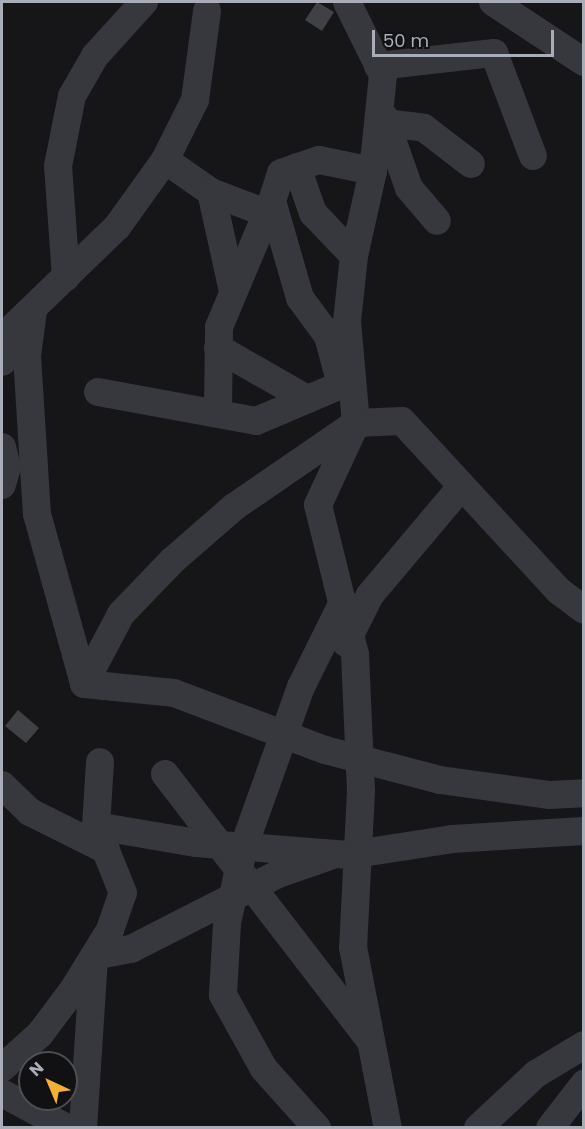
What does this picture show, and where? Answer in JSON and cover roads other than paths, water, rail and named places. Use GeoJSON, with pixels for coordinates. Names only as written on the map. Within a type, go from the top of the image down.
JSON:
{"type":"FeatureCollection","features":[{"type":"Feature","properties":{"kind":"street"},"geometry":{"type":"LineString","coordinates":[[66,277],[58,166],[72,96],[95,56],[144,2]]}},
{"type":"Feature","properties":{"kind":"street"},"geometry":{"type":"LineString","coordinates":[[347,2],[383,75],[383,114],[354,256],[346,321],[356,423],[318,505],[356,654],[360,757],[348,854],[353,947],[388,1128]]}},
{"type":"Feature","properties":{"kind":"street"},"geometry":{"type":"LineString","coordinates":[[493,2],[584,62]]}},
{"type":"Feature","properties":{"kind":"street"},"geometry":{"type":"LineString","coordinates":[[84,684],[37,514],[9,347],[33,310],[117,227],[165,160],[195,100],[210,5]]}},
{"type":"Feature","properties":{"kind":"street"},"geometry":{"type":"LineString","coordinates":[[378,66],[494,53],[533,156]]}},
{"type":"Feature","properties":{"kind":"street"},"geometry":{"type":"LineString","coordinates":[[383,114],[424,128],[471,164]]}},
{"type":"Feature","properties":{"kind":"street"},"geometry":{"type":"LineString","coordinates":[[383,114],[409,188],[437,221]]}},
{"type":"Feature","properties":{"kind":"street"},"geometry":{"type":"LineString","coordinates":[[165,160],[211,192],[269,207]]}},
{"type":"Feature","properties":{"kind":"street"},"geometry":{"type":"LineString","coordinates":[[218,412],[219,327],[281,173],[319,160],[373,171]]}},
{"type":"Feature","properties":{"kind":"street"},"geometry":{"type":"LineString","coordinates":[[297,167],[313,213],[354,256]]}},
{"type":"Feature","properties":{"kind":"street"},"geometry":{"type":"LineString","coordinates":[[211,192],[233,291]]}},
{"type":"Feature","properties":{"kind":"street"},"geometry":{"type":"LineString","coordinates":[[269,207],[300,298],[328,336],[341,385],[356,423]]}},
{"type":"Feature","properties":{"kind":"street"},"geometry":{"type":"LineString","coordinates":[[218,348],[307,399]]}},
{"type":"Feature","properties":{"kind":"street"},"geometry":{"type":"LineString","coordinates":[[98,392],[140,398],[180,411],[218,412],[256,421],[341,385]]}},
{"type":"Feature","properties":{"kind":"street"},"geometry":{"type":"LineString","coordinates":[[84,684],[121,614],[172,561],[234,507],[356,423],[402,421],[460,488],[559,591],[584,610]]}},
{"type":"Feature","properties":{"kind":"street"},"geometry":{"type":"LineString","coordinates":[[2,447],[7,467],[2,485]]}},
{"type":"Feature","properties":{"kind":"street"},"geometry":{"type":"LineString","coordinates":[[293,736],[350,637],[370,595],[460,488]]}},
{"type":"Feature","properties":{"kind":"street"},"geometry":{"type":"LineString","coordinates":[[317,1128],[264,1069],[223,995],[242,865],[343,602]]}},
{"type":"Feature","properties":{"kind":"street"},"geometry":{"type":"LineString","coordinates":[[84,684],[174,693],[293,736],[440,780],[550,795],[584,793]]}},
{"type":"Feature","properties":{"kind":"street"},"geometry":{"type":"LineString","coordinates":[[2,1068],[40,1034],[94,957],[110,930],[123,893],[101,838],[100,762]]}},
{"type":"Feature","properties":{"kind":"street"},"geometry":{"type":"LineString","coordinates":[[165,774],[242,865],[372,1042]]}},
{"type":"Feature","properties":{"kind":"street"},"geometry":{"type":"LineString","coordinates":[[2,785],[30,812],[101,838],[242,865],[348,854]]}},
{"type":"Feature","properties":{"kind":"street"},"geometry":{"type":"LineString","coordinates":[[94,957],[131,949],[242,865],[348,854],[452,839],[584,831]]}},
{"type":"Feature","properties":{"kind":"street"},"geometry":{"type":"LineString","coordinates":[[83,1128],[94,957]]}},
{"type":"Feature","properties":{"kind":"street"},"geometry":{"type":"LineString","coordinates":[[478,1128],[536,1074],[584,1045]]}},
{"type":"Feature","properties":{"kind":"street"},"geometry":{"type":"LineString","coordinates":[[550,1128],[584,1084]]}},
{"type":"Feature","properties":{"kind":"street"},"geometry":{"type":"LineString","coordinates":[[2,1093],[67,1128]]}}]}
